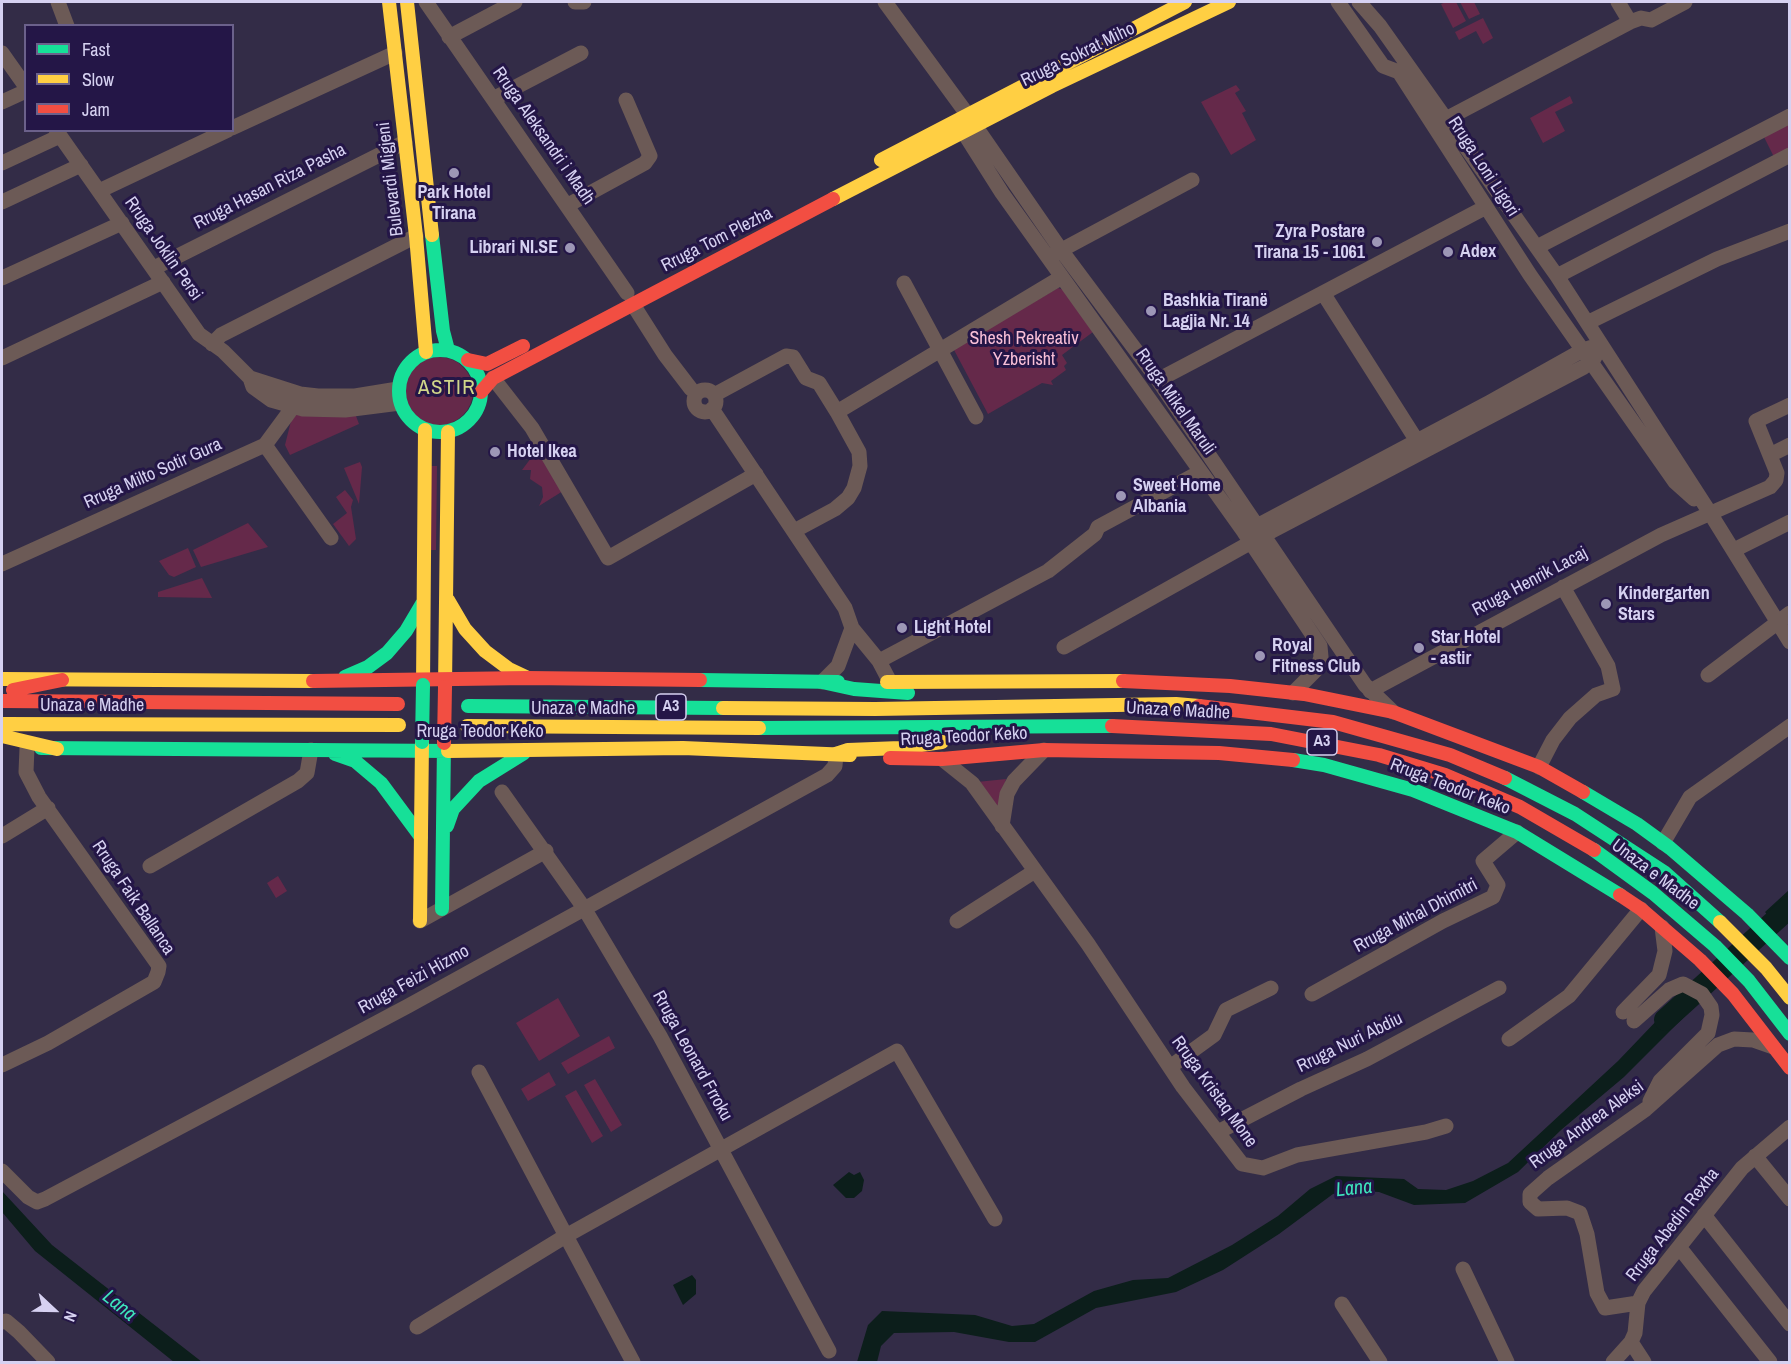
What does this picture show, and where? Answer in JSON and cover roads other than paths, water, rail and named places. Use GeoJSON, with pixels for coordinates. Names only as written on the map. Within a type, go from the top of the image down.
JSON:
{"type":"FeatureCollection","features":[{"type":"Feature","properties":{"kind":"main road","name":"Bulevardi Migjeni"},"geometry":{"type":"LineString","coordinates":[[389,2],[416,236],[426,352]]}},
{"type":"Feature","properties":{"kind":"main road","name":"Bulevardi Migjeni"},"geometry":{"type":"LineString","coordinates":[[407,2],[443,331],[448,350]]}},
{"type":"Feature","properties":{"kind":"main road","name":"Rruga Sokrat Miho"},"geometry":{"type":"LineString","coordinates":[[965,124],[1185,2]]}},
{"type":"Feature","properties":{"kind":"main road","name":"Rruga Sokrat Miho"},"geometry":{"type":"LineString","coordinates":[[965,124],[1052,86],[1228,2]]}},
{"type":"Feature","properties":{"kind":"main road","name":"Rruga Tom Plezha"},"geometry":{"type":"LineString","coordinates":[[468,360],[487,364],[630,298],[965,124]]}},
{"type":"Feature","properties":{"kind":"main road","name":"Rruga Tom Plezha"},"geometry":{"type":"LineString","coordinates":[[481,392],[493,378],[630,298]]}},
{"type":"Feature","properties":{"kind":"main road"},"geometry":{"type":"LineString","coordinates":[[448,350],[468,360],[478,374],[481,392],[472,417],[463,426],[448,432],[425,430],[414,424],[399,396],[401,375],[408,364],[426,352],[448,350]]}},
{"type":"Feature","properties":{"kind":"main road"},"geometry":{"type":"LineString","coordinates":[[420,921],[425,430]]}},
{"type":"Feature","properties":{"kind":"main road"},"geometry":{"type":"LineString","coordinates":[[442,909],[448,432]]}},
{"type":"Feature","properties":{"kind":"main road"},"geometry":{"type":"LineString","coordinates":[[447,591],[449,604],[475,642],[503,665],[528,678]]}},
{"type":"Feature","properties":{"kind":"main road"},"geometry":{"type":"LineString","coordinates":[[331,681],[354,675],[387,653],[406,631],[424,600]]}},
{"type":"Feature","properties":{"kind":"main road"},"geometry":{"type":"LineString","coordinates":[[2,679],[423,683],[528,678],[822,682],[1117,681],[1230,686],[1293,693],[1393,712],[1539,767],[1637,824],[1663,843],[1748,914],[1787,954]]}},
{"type":"Feature","properties":{"kind":"main road"},"geometry":{"type":"LineString","coordinates":[[2,691],[62,680]]}},
{"type":"Feature","properties":{"kind":"main road"},"geometry":{"type":"LineString","coordinates":[[822,682],[854,689],[920,694],[1062,699],[1082,706]]}},
{"type":"Feature","properties":{"kind":"main road","name":"Unaza e Madhe"},"geometry":{"type":"LineString","coordinates":[[2,701],[398,704]]}},
{"type":"Feature","properties":{"kind":"main road","name":"Unaza e Madhe"},"geometry":{"type":"LineString","coordinates":[[468,705],[875,709],[1176,704],[1298,716],[1390,736],[1450,755],[1528,788],[1618,840],[1664,872],[1730,931],[1766,968],[1790,998]]}},
{"type":"Feature","properties":{"kind":"main road","name":"Unaza e Madhe"},"geometry":{"type":"LineString","coordinates":[[2,724],[399,725]]}},
{"type":"Feature","properties":{"kind":"main road"},"geometry":{"type":"LineString","coordinates":[[836,754],[848,750],[900,748],[958,739],[1062,734],[1081,725]]}},
{"type":"Feature","properties":{"kind":"main road","name":"Unaza e Madhe"},"geometry":{"type":"LineString","coordinates":[[467,726],[944,729],[1081,725],[1271,735],[1379,755],[1445,775],[1520,807],[1609,860],[1680,914],[1714,946],[1749,981],[1790,1034]]}},
{"type":"Feature","properties":{"kind":"main road"},"geometry":{"type":"LineString","coordinates":[[2,736],[57,749]]}},
{"type":"Feature","properties":{"kind":"main road","name":"Rruga Teodor Keko"},"geometry":{"type":"LineString","coordinates":[[2,748],[318,750],[422,746],[527,751],[683,748],[904,759],[942,759],[1044,750],[1219,753],[1264,756],[1324,765],[1413,790],[1518,832],[1597,879],[1641,909],[1700,960],[1733,994],[1790,1068]]}},
{"type":"Feature","properties":{"kind":"main road"},"geometry":{"type":"LineString","coordinates":[[318,750],[355,761],[369,771],[391,795],[421,837]]}},
{"type":"Feature","properties":{"kind":"main road"},"geometry":{"type":"LineString","coordinates":[[443,835],[453,809],[465,794],[494,769],[527,751]]}},
{"type":"Feature","properties":{"kind":"street"},"geometry":{"type":"LineString","coordinates":[[58,2],[66,24]]}},
{"type":"Feature","properties":{"kind":"street","name":"Rruga Aleksandri i Madh"},"geometry":{"type":"LineString","coordinates":[[426,2],[568,206],[665,355],[691,389]]}},
{"type":"Feature","properties":{"kind":"street"},"geometry":{"type":"LineString","coordinates":[[450,37],[515,2]]}},
{"type":"Feature","properties":{"kind":"street"},"geometry":{"type":"LineString","coordinates":[[575,2],[584,2]]}},
{"type":"Feature","properties":{"kind":"street","name":"Rruga Mikel Maruli"},"geometry":{"type":"LineString","coordinates":[[885,2],[965,124],[1002,193],[1158,380],[1254,533],[1320,646],[1321,657],[1317,669],[1293,693]]}},
{"type":"Feature","properties":{"kind":"street","name":"Rruga Loni Ligori"},"geometry":{"type":"LineString","coordinates":[[1338,2],[1383,66],[1399,72],[1486,207],[1675,482],[1710,513]]}},
{"type":"Feature","properties":{"kind":"street","name":"Rruga Loni Ligori"},"geometry":{"type":"LineString","coordinates":[[1359,2],[1446,119],[1589,322],[1601,345],[1734,550],[1784,617],[1790,642]]}},
{"type":"Feature","properties":{"kind":"street"},"geometry":{"type":"LineString","coordinates":[[1618,2],[1630,22]]}},
{"type":"Feature","properties":{"kind":"street"},"geometry":{"type":"LineString","coordinates":[[1446,119],[1630,22],[1641,18],[1651,20],[1685,2]]}},
{"type":"Feature","properties":{"kind":"street"},"geometry":{"type":"LineString","coordinates":[[234,127],[395,52]]}},
{"type":"Feature","properties":{"kind":"street"},"geometry":{"type":"LineString","coordinates":[[2,53],[20,67],[24,82]]}},
{"type":"Feature","properties":{"kind":"street"},"geometry":{"type":"LineString","coordinates":[[493,99],[581,53]]}},
{"type":"Feature","properties":{"kind":"street"},"geometry":{"type":"LineString","coordinates":[[2,102],[24,90]]}},
{"type":"Feature","properties":{"kind":"street"},"geometry":{"type":"LineString","coordinates":[[568,206],[645,163],[650,156],[626,100]]}},
{"type":"Feature","properties":{"kind":"street"},"geometry":{"type":"LineString","coordinates":[[1537,247],[1790,116]]}},
{"type":"Feature","properties":{"kind":"street"},"geometry":{"type":"LineString","coordinates":[[99,191],[224,132]]}},
{"type":"Feature","properties":{"kind":"street"},"geometry":{"type":"LineString","coordinates":[[2,163],[58,133]]}},
{"type":"Feature","properties":{"kind":"street","name":"Rruga Joklin Persi"},"geometry":{"type":"LineString","coordinates":[[58,133],[199,334],[250,378],[253,387],[261,393],[294,400],[399,396]]}},
{"type":"Feature","properties":{"kind":"street","name":"Rruga Hasan Riza Pasha"},"geometry":{"type":"LineString","coordinates":[[154,268],[405,142]]}},
{"type":"Feature","properties":{"kind":"street"},"geometry":{"type":"LineString","coordinates":[[1557,276],[1790,155]]}},
{"type":"Feature","properties":{"kind":"street"},"geometry":{"type":"LineString","coordinates":[[2,202],[81,165]]}},
{"type":"Feature","properties":{"kind":"street"},"geometry":{"type":"LineString","coordinates":[[1055,254],[1192,180]]}},
{"type":"Feature","properties":{"kind":"street","name":"Rruga Mikel Maruli"},"geometry":{"type":"LineString","coordinates":[[1158,380],[1486,207]]}},
{"type":"Feature","properties":{"kind":"street"},"geometry":{"type":"LineString","coordinates":[[2,278],[122,223]]}},
{"type":"Feature","properties":{"kind":"street"},"geometry":{"type":"LineString","coordinates":[[1589,322],[1717,259],[1790,231]]}},
{"type":"Feature","properties":{"kind":"street"},"geometry":{"type":"LineString","coordinates":[[212,344],[221,335],[416,236]]}},
{"type":"Feature","properties":{"kind":"street","name":"Rruga Mikel Maruli"},"geometry":{"type":"LineString","coordinates":[[1055,254],[1062,277],[1200,472],[1254,533],[1370,691],[1393,712]]}},
{"type":"Feature","properties":{"kind":"street"},"geometry":{"type":"LineString","coordinates":[[837,412],[1062,277]]}},
{"type":"Feature","properties":{"kind":"street"},"geometry":{"type":"LineString","coordinates":[[2,358],[163,282]]}},
{"type":"Feature","properties":{"kind":"street"},"geometry":{"type":"LineString","coordinates":[[904,284],[976,417]]}},
{"type":"Feature","properties":{"kind":"street"},"geometry":{"type":"LineString","coordinates":[[1323,293],[1422,446]]}},
{"type":"Feature","properties":{"kind":"street"},"geometry":{"type":"LineString","coordinates":[[1064,647],[1254,533],[1422,446],[1587,356],[1601,345]]}},
{"type":"Feature","properties":{"kind":"street"},"geometry":{"type":"LineString","coordinates":[[794,531],[835,509],[849,498],[860,465],[859,452],[819,383],[806,378],[793,357],[786,356],[713,402],[756,474],[845,608],[852,628],[879,661],[890,682]]}},
{"type":"Feature","properties":{"kind":"street"},"geometry":{"type":"LineString","coordinates":[[493,378],[532,428],[608,558],[756,474]]}},
{"type":"Feature","properties":{"kind":"street"},"geometry":{"type":"LineString","coordinates":[[294,400],[266,445],[331,538]]}},
{"type":"Feature","properties":{"kind":"street","name":"Rruga Henrik Lacaj"},"geometry":{"type":"LineString","coordinates":[[1370,691],[1661,535],[1770,487],[1776,480],[1777,473],[1756,422],[1790,405]]}},
{"type":"Feature","properties":{"kind":"street","name":"Rruga Milto Sotir Gura"},"geometry":{"type":"LineString","coordinates":[[2,564],[266,445]]}},
{"type":"Feature","properties":{"kind":"street"},"geometry":{"type":"LineString","coordinates":[[1770,455],[1790,445]]}},
{"type":"Feature","properties":{"kind":"street"},"geometry":{"type":"LineString","coordinates":[[879,661],[1048,572],[1095,534],[1098,527],[1200,472]]}},
{"type":"Feature","properties":{"kind":"street"},"geometry":{"type":"LineString","coordinates":[[1734,550],[1790,522]]}},
{"type":"Feature","properties":{"kind":"street"},"geometry":{"type":"LineString","coordinates":[[1539,767],[1553,740],[1570,718],[1596,695],[1613,689],[1608,666],[1563,587]]}},
{"type":"Feature","properties":{"kind":"street"},"geometry":{"type":"LineString","coordinates":[[1708,675],[1784,617]]}},
{"type":"Feature","properties":{"kind":"street"},"geometry":{"type":"LineString","coordinates":[[822,682],[838,666],[852,628]]}},
{"type":"Feature","properties":{"kind":"street"},"geometry":{"type":"LineString","coordinates":[[1663,843],[1690,797],[1790,726]]}},
{"type":"Feature","properties":{"kind":"street","name":"Rruga Faik Ballanca"},"geometry":{"type":"LineString","coordinates":[[2,1065],[48,1043],[154,982],[159,966],[48,808],[26,772],[27,748]]}},
{"type":"Feature","properties":{"kind":"street"},"geometry":{"type":"LineString","coordinates":[[150,866],[298,781],[307,773],[318,750]]}},
{"type":"Feature","properties":{"kind":"street"},"geometry":{"type":"LineString","coordinates":[[1002,826],[1007,795],[1014,781],[1044,750]]}},
{"type":"Feature","properties":{"kind":"street","name":"Rruga Feizi Hizmo"},"geometry":{"type":"LineString","coordinates":[[2,1171],[28,1197],[37,1202],[45,1199],[408,1006],[827,775],[835,766],[836,754]]}},
{"type":"Feature","properties":{"kind":"street","name":"Rruga Kristaq Mone"},"geometry":{"type":"LineString","coordinates":[[942,759],[972,783],[1088,944],[1170,1067],[1242,1164],[1252,1168],[1263,1168],[1297,1155],[1426,1132],[1446,1126]]}},
{"type":"Feature","properties":{"kind":"street","name":"Rruga Leonard Frroku"},"geometry":{"type":"LineString","coordinates":[[502,792],[546,851],[584,908],[676,1064],[829,1351]]}},
{"type":"Feature","properties":{"kind":"street"},"geometry":{"type":"LineString","coordinates":[[2,837],[48,808]]}},
{"type":"Feature","properties":{"kind":"street","name":"Rruga Mihal Dhimitri"},"geometry":{"type":"LineString","coordinates":[[1312,994],[1493,897],[1498,885],[1483,861],[1518,832]]}},
{"type":"Feature","properties":{"kind":"street"},"geometry":{"type":"LineString","coordinates":[[420,921],[546,851]]}},
{"type":"Feature","properties":{"kind":"street"},"geometry":{"type":"LineString","coordinates":[[957,921],[1035,871]]}},
{"type":"Feature","properties":{"kind":"street"},"geometry":{"type":"LineString","coordinates":[[1509,1040],[1569,996],[1641,909]]}},
{"type":"Feature","properties":{"kind":"street"},"geometry":{"type":"LineString","coordinates":[[1646,1109],[1660,1081],[1708,1033],[1712,1016],[1707,1000],[1702,994],[1683,984],[1669,990],[1629,1017],[1659,975],[1665,951],[1662,927]]}},
{"type":"Feature","properties":{"kind":"street"},"geometry":{"type":"LineString","coordinates":[[1170,1067],[1214,1035],[1226,1010],[1271,988]]}},
{"type":"Feature","properties":{"kind":"street","name":"Rruga Nuri Abdiu"},"geometry":{"type":"LineString","coordinates":[[1218,1132],[1301,1089],[1367,1059],[1500,988]]}},
{"type":"Feature","properties":{"kind":"street","name":"Rruga Andrea Aleksi"},"geometry":{"type":"LineString","coordinates":[[1638,1303],[1605,1308],[1597,1293],[1587,1234],[1580,1213],[1567,1208],[1538,1209],[1530,1202],[1530,1194],[1541,1183],[1646,1109],[1718,1045],[1742,1039],[1773,1047]]}},
{"type":"Feature","properties":{"kind":"street"},"geometry":{"type":"LineString","coordinates":[[417,1328],[564,1237],[897,1051],[995,1219]]}},
{"type":"Feature","properties":{"kind":"street"},"geometry":{"type":"LineString","coordinates":[[479,1072],[564,1237],[633,1362]]}},
{"type":"Feature","properties":{"kind":"street","name":"Rruga Abedin Rexha"},"geometry":{"type":"LineString","coordinates":[[1613,1362],[1635,1333],[1638,1303],[1644,1291],[1729,1183],[1755,1156],[1790,1127]]}},
{"type":"Feature","properties":{"kind":"street"},"geometry":{"type":"LineString","coordinates":[[1755,1156],[1790,1199]]}},
{"type":"Feature","properties":{"kind":"street"},"geometry":{"type":"LineString","coordinates":[[1704,1215],[1790,1324]]}},
{"type":"Feature","properties":{"kind":"street"},"geometry":{"type":"LineString","coordinates":[[1679,1246],[1770,1362]]}},
{"type":"Feature","properties":{"kind":"street"},"geometry":{"type":"LineString","coordinates":[[1463,1269],[1507,1362]]}},
{"type":"Feature","properties":{"kind":"street"},"geometry":{"type":"LineString","coordinates":[[1342,1304],[1380,1362]]}},
{"type":"Feature","properties":{"kind":"street"},"geometry":{"type":"LineString","coordinates":[[2,1322],[6,1321],[20,1332],[48,1362]]}},
{"type":"Feature","properties":{"kind":"street"},"geometry":{"type":"LineString","coordinates":[[1630,1342],[1644,1362]]}},
{"type":"Feature","properties":{"kind":"water"},"geometry":{"type":"Polygon","coordinates":[[[1789,890],[1789,920],[1777,926],[1765,912],[1789,890]]]}},
{"type":"Feature","properties":{"kind":"water"},"geometry":{"type":"Polygon","coordinates":[[[1683,993],[1694,1007],[1624,1077],[1561,1130],[1518,1172],[1465,1203],[1414,1205],[1379,1192],[1351,1190],[1333,1194],[1279,1234],[1223,1270],[1176,1292],[1096,1308],[1035,1342],[1009,1342],[954,1332],[894,1333],[881,1346],[877,1362],[857,1362],[868,1325],[882,1311],[975,1315],[1012,1326],[1034,1324],[1094,1291],[1133,1280],[1168,1278],[1232,1245],[1278,1216],[1310,1189],[1336,1176],[1404,1179],[1418,1189],[1446,1190],[1473,1181],[1508,1163],[1618,1061],[1683,993]]]}},
{"type":"Feature","properties":{"kind":"water"},"geometry":{"type":"Polygon","coordinates":[[[849,1172],[854,1175],[860,1172],[864,1180],[862,1191],[854,1198],[846,1198],[833,1185],[849,1172]]]}},
{"type":"Feature","properties":{"kind":"water"},"geometry":{"type":"Polygon","coordinates":[[[2,1191],[52,1245],[202,1362],[174,1362],[35,1251],[2,1212],[2,1191]]]}},
{"type":"Feature","properties":{"kind":"water"},"geometry":{"type":"Polygon","coordinates":[[[692,1275],[696,1280],[696,1294],[683,1305],[673,1285],[692,1275]]]}},
{"type":"Feature","properties":{"kind":"waterway","name":"Lana"},"geometry":{"type":"LineString","coordinates":[[1665,1020],[1790,907]]}},
{"type":"Feature","properties":{"kind":"place","name":"Park Hotel Tirana"},"geometry":{"type":"Point","coordinates":[454,173]}},
{"type":"Feature","properties":{"kind":"place","name":"Zyra Postare Tirana 15 - 1061"},"geometry":{"type":"Point","coordinates":[1377,242]}},
{"type":"Feature","properties":{"kind":"place","name":"Librari NI.SE"},"geometry":{"type":"Point","coordinates":[570,248]}},
{"type":"Feature","properties":{"kind":"place","name":"Adex"},"geometry":{"type":"Point","coordinates":[1448,252]}},
{"type":"Feature","properties":{"kind":"place","name":"Bashkia Tiranë Lagjia Nr. 14"},"geometry":{"type":"Point","coordinates":[1151,311]}},
{"type":"Feature","properties":{"kind":"place","name":"Hotel Ikea"},"geometry":{"type":"Point","coordinates":[495,452]}},
{"type":"Feature","properties":{"kind":"place","name":"Sweet Home Albania"},"geometry":{"type":"Point","coordinates":[1121,496]}},
{"type":"Feature","properties":{"kind":"place","name":"Kindergarten Stars"},"geometry":{"type":"Point","coordinates":[1606,604]}},
{"type":"Feature","properties":{"kind":"place","name":"Light Hotel"},"geometry":{"type":"Point","coordinates":[902,628]}},
{"type":"Feature","properties":{"kind":"place","name":"Star Hotel - astir"},"geometry":{"type":"Point","coordinates":[1419,648]}},
{"type":"Feature","properties":{"kind":"place","name":"Royal Fitness Club"},"geometry":{"type":"Point","coordinates":[1260,656]}},
{"type":"Feature","properties":{"kind":"district","name":"ASTIR"},"geometry":{"type":"Point","coordinates":[447,388]}},
{"type":"Feature","properties":{"kind":"park label","name":"Shesh Rekreativ Yzberisht"},"geometry":{"type":"Point","coordinates":[1024,349]}}]}
